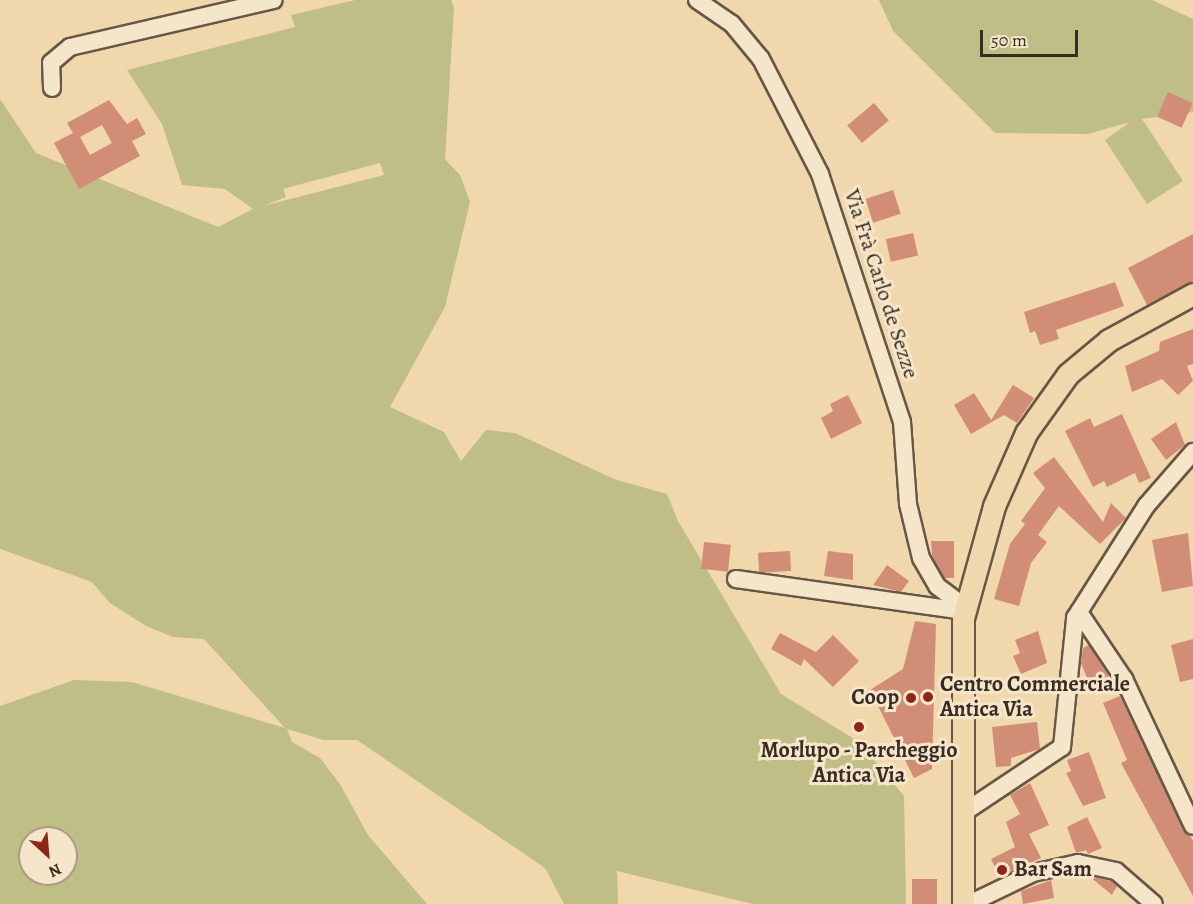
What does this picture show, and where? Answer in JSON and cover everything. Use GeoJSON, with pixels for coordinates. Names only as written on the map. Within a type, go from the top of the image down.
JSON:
{"type":"FeatureCollection","features":[{"type":"Feature","properties":{"kind":"main road"},"geometry":{"type":"LineString","coordinates":[[963,904],[964,609],[994,506],[1048,398],[1100,346],[1193,294]]}},
{"type":"Feature","properties":{"kind":"street"},"geometry":{"type":"LineString","coordinates":[[52,88],[51,63],[70,47],[274,0]]}},
{"type":"Feature","properties":{"kind":"street","name":"Via Frà Carlo de Sezze"},"geometry":{"type":"LineString","coordinates":[[697,0],[732,24],[761,59],[820,174],[902,422],[908,504],[921,558],[937,586],[964,609]]}},
{"type":"Feature","properties":{"kind":"street"},"geometry":{"type":"LineString","coordinates":[[963,813],[1062,747],[1078,612],[1146,507],[1193,452]]}},
{"type":"Feature","properties":{"kind":"street"},"geometry":{"type":"LineString","coordinates":[[736,579],[964,609]]}},
{"type":"Feature","properties":{"kind":"street"},"geometry":{"type":"LineString","coordinates":[[1078,612],[1124,679],[1193,826]]}},
{"type":"Feature","properties":{"kind":"street"},"geometry":{"type":"LineString","coordinates":[[969,904],[1033,873],[1078,862],[1116,871],[1154,904]]}},
{"type":"Feature","properties":{"kind":"green space"},"geometry":{"type":"Polygon","coordinates":[[[355,0],[451,0],[454,7],[445,159],[460,175],[470,202],[445,307],[390,407],[444,432],[461,461],[486,430],[515,433],[614,479],[667,494],[678,521],[781,694],[859,742],[904,796],[906,904],[753,904],[617,871],[618,904],[564,904],[545,868],[357,740],[324,740],[287,729],[292,742],[320,758],[340,784],[368,835],[427,904],[0,904],[0,706],[74,680],[132,682],[285,728],[204,639],[173,637],[146,626],[110,603],[92,582],[0,549],[0,99],[36,153],[218,227],[253,209],[225,189],[182,185],[162,124],[127,70],[295,27],[291,15],[355,0]],[[380,163],[283,189],[286,197],[263,206],[384,175],[380,163]]]}},
{"type":"Feature","properties":{"kind":"green space"},"geometry":{"type":"Polygon","coordinates":[[[879,0],[1152,0],[1193,19],[1193,112],[1142,119],[1183,181],[1147,204],[1105,140],[1130,122],[1088,134],[995,133],[893,31],[879,0]]]}},
{"type":"Feature","properties":{"kind":"building"},"geometry":{"type":"Polygon","coordinates":[[[1168,92],[1193,103],[1182,128],[1157,117],[1168,92]]]}},
{"type":"Feature","properties":{"kind":"building"},"geometry":{"type":"Polygon","coordinates":[[[109,100],[127,124],[137,118],[146,134],[132,141],[140,156],[79,189],[54,143],[73,133],[67,123],[109,100]],[[102,125],[80,137],[90,155],[112,143],[102,125]]]}},
{"type":"Feature","properties":{"kind":"building"},"geometry":{"type":"Polygon","coordinates":[[[874,103],[889,121],[862,143],[847,125],[874,103]]]}},
{"type":"Feature","properties":{"kind":"building"},"geometry":{"type":"Polygon","coordinates":[[[893,190],[901,214],[873,223],[865,199],[893,190]]]}},
{"type":"Feature","properties":{"kind":"building"},"geometry":{"type":"Polygon","coordinates":[[[913,233],[918,255],[891,262],[886,239],[913,233]]]}},
{"type":"Feature","properties":{"kind":"building"},"geometry":{"type":"Polygon","coordinates":[[[1193,234],[1193,281],[1147,305],[1128,268],[1193,234]]]}},
{"type":"Feature","properties":{"kind":"building"},"geometry":{"type":"Polygon","coordinates":[[[1115,282],[1124,306],[1056,330],[1059,339],[1040,345],[1035,331],[1030,333],[1024,312],[1115,282]]]}},
{"type":"Feature","properties":{"kind":"building"},"geometry":{"type":"Polygon","coordinates":[[[1193,329],[1193,364],[1187,366],[1193,381],[1178,395],[1162,379],[1132,392],[1125,366],[1159,351],[1160,342],[1193,329]]]}},
{"type":"Feature","properties":{"kind":"building"},"geometry":{"type":"Polygon","coordinates":[[[1013,385],[1034,398],[1017,423],[1004,415],[971,434],[954,405],[974,393],[991,420],[1013,385]]]}},
{"type":"Feature","properties":{"kind":"building"},"geometry":{"type":"Polygon","coordinates":[[[848,395],[862,423],[831,439],[821,418],[833,411],[830,404],[848,395]]]}},
{"type":"Feature","properties":{"kind":"building"},"geometry":{"type":"Polygon","coordinates":[[[1122,414],[1151,478],[1139,483],[1135,473],[1107,487],[1104,481],[1093,487],[1065,431],[1090,418],[1094,427],[1122,414]]]}},
{"type":"Feature","properties":{"kind":"building"},"geometry":{"type":"Polygon","coordinates":[[[1176,422],[1185,445],[1166,460],[1151,439],[1176,422]]]}},
{"type":"Feature","properties":{"kind":"building"},"geometry":{"type":"Polygon","coordinates":[[[1054,457],[1103,522],[1111,503],[1126,518],[1100,544],[1059,506],[1038,535],[1047,542],[1031,563],[1019,606],[994,599],[1010,544],[1025,524],[1021,521],[1045,488],[1033,473],[1054,457]]]}},
{"type":"Feature","properties":{"kind":"building"},"geometry":{"type":"Polygon","coordinates":[[[1188,533],[1193,586],[1162,592],[1152,540],[1188,533]]]}},
{"type":"Feature","properties":{"kind":"building"},"geometry":{"type":"Polygon","coordinates":[[[931,541],[954,541],[954,578],[944,578],[932,555],[931,541]]]}},
{"type":"Feature","properties":{"kind":"building"},"geometry":{"type":"Polygon","coordinates":[[[704,542],[731,545],[728,572],[701,569],[704,542]]]}},
{"type":"Feature","properties":{"kind":"building"},"geometry":{"type":"Polygon","coordinates":[[[790,551],[791,571],[759,573],[758,553],[790,551]]]}},
{"type":"Feature","properties":{"kind":"building"},"geometry":{"type":"Polygon","coordinates":[[[828,551],[853,554],[853,580],[824,576],[828,551]]]}},
{"type":"Feature","properties":{"kind":"building"},"geometry":{"type":"Polygon","coordinates":[[[887,565],[909,581],[901,592],[873,585],[887,565]]]}},
{"type":"Feature","properties":{"kind":"building"},"geometry":{"type":"Polygon","coordinates":[[[915,621],[936,624],[932,769],[914,778],[870,690],[903,669],[915,621]]]}},
{"type":"Feature","properties":{"kind":"building"},"geometry":{"type":"Polygon","coordinates":[[[1038,631],[1047,663],[1021,674],[1013,656],[1020,653],[1015,640],[1038,631]]]}},
{"type":"Feature","properties":{"kind":"building"},"geometry":{"type":"Polygon","coordinates":[[[780,633],[816,652],[833,635],[859,661],[833,687],[804,659],[801,666],[771,649],[780,633]]]}},
{"type":"Feature","properties":{"kind":"building"},"geometry":{"type":"Polygon","coordinates":[[[1193,639],[1193,679],[1180,682],[1171,645],[1193,639]]]}},
{"type":"Feature","properties":{"kind":"building"},"geometry":{"type":"Polygon","coordinates":[[[1089,645],[1109,676],[1089,683],[1081,663],[1083,648],[1089,645]]]}},
{"type":"Feature","properties":{"kind":"building"},"geometry":{"type":"Polygon","coordinates":[[[1120,696],[1193,841],[1193,896],[1121,763],[1127,760],[1103,703],[1120,696]]]}},
{"type":"Feature","properties":{"kind":"building"},"geometry":{"type":"Polygon","coordinates":[[[1037,722],[1040,749],[1011,758],[1011,766],[996,767],[992,727],[1037,722]]]}},
{"type":"Feature","properties":{"kind":"building"},"geometry":{"type":"Polygon","coordinates":[[[1089,752],[1106,798],[1083,806],[1066,773],[1071,771],[1067,760],[1089,752]]]}},
{"type":"Feature","properties":{"kind":"building"},"geometry":{"type":"Polygon","coordinates":[[[1030,783],[1049,825],[1029,834],[1041,858],[1000,877],[991,859],[1015,847],[1006,822],[1020,814],[1010,795],[1030,783]]]}},
{"type":"Feature","properties":{"kind":"building"},"geometry":{"type":"Polygon","coordinates":[[[1087,817],[1102,848],[1088,854],[1086,850],[1076,853],[1067,827],[1087,817]]]}},
{"type":"Feature","properties":{"kind":"building"},"geometry":{"type":"Polygon","coordinates":[[[1089,876],[1111,881],[1117,886],[1112,895],[1089,876]]]}},
{"type":"Feature","properties":{"kind":"building"},"geometry":{"type":"Polygon","coordinates":[[[912,879],[937,879],[937,904],[912,904],[912,879]]]}},
{"type":"Feature","properties":{"kind":"building"},"geometry":{"type":"Polygon","coordinates":[[[1051,880],[1054,898],[1023,904],[1021,891],[1051,880]]]}},
{"type":"Feature","properties":{"kind":"place","name":"Centro Commerciale Antica Via"},"geometry":{"type":"Point","coordinates":[928,697]}},
{"type":"Feature","properties":{"kind":"place","name":"Coop"},"geometry":{"type":"Point","coordinates":[911,698]}},
{"type":"Feature","properties":{"kind":"place","name":"Morlupo - Parcheggio Antica Via"},"geometry":{"type":"Point","coordinates":[859,727]}},
{"type":"Feature","properties":{"kind":"place","name":"Bar Sam"},"geometry":{"type":"Point","coordinates":[1002,870]}}]}
